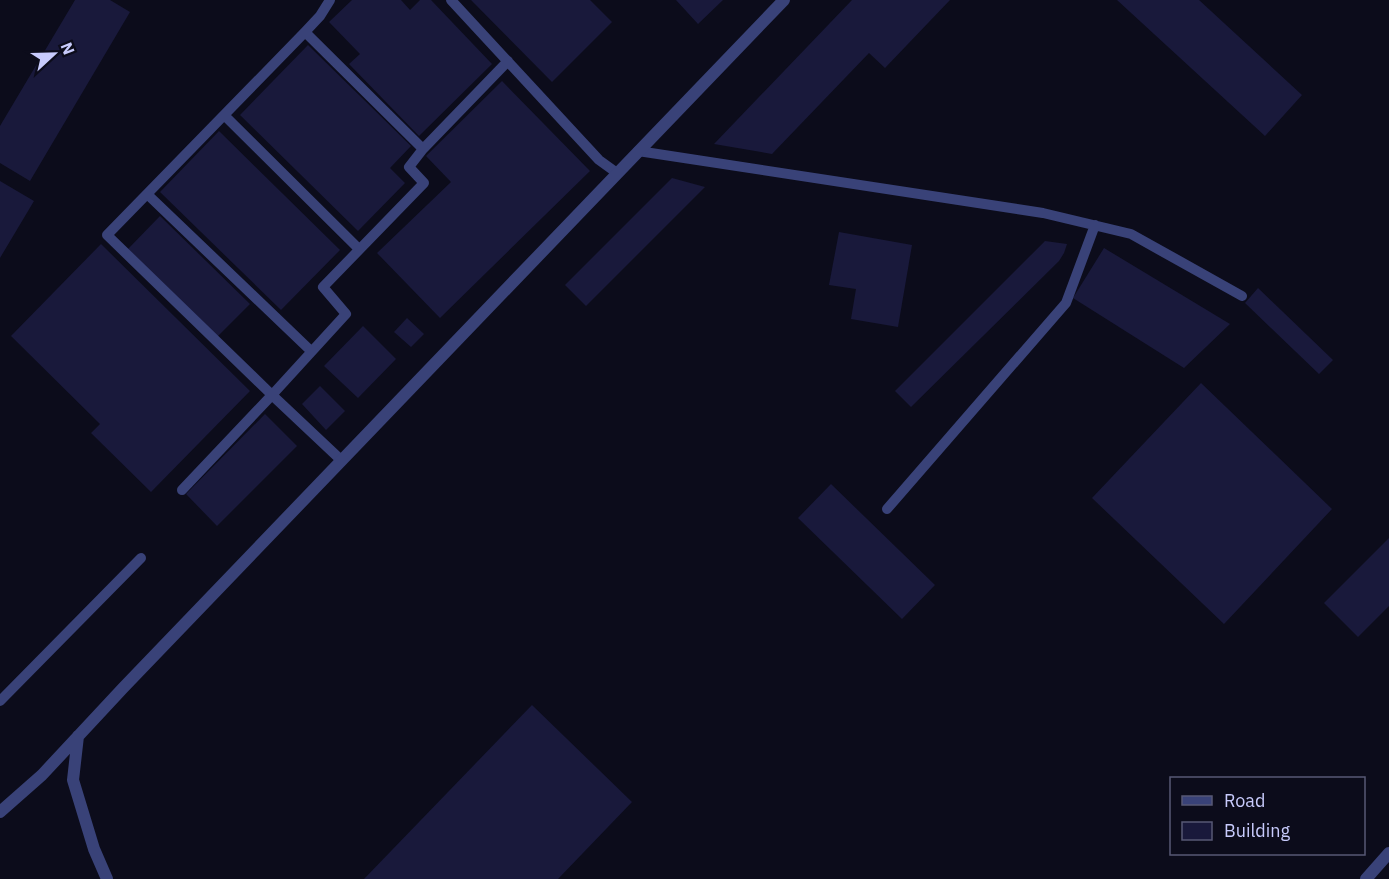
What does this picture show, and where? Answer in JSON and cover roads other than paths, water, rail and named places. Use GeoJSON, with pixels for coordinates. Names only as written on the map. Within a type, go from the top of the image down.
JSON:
{"type":"FeatureCollection","features":[{"type":"Feature","properties":{"kind":"street"},"geometry":{"type":"LineString","coordinates":[[0,812],[42,775],[784,0]]}},
{"type":"Feature","properties":{"kind":"street"},"geometry":{"type":"LineString","coordinates":[[78,736],[73,780],[94,849],[107,879]]}},
{"type":"Feature","properties":{"kind":"street"},"geometry":{"type":"LineString","coordinates":[[1366,879],[1389,853]]}},
{"type":"Feature","properties":{"kind":"lane"},"geometry":{"type":"LineString","coordinates":[[330,0],[320,16],[305,32],[107,236],[342,460]]}},
{"type":"Feature","properties":{"kind":"lane"},"geometry":{"type":"LineString","coordinates":[[451,0],[599,160],[617,172]]}},
{"type":"Feature","properties":{"kind":"lane"},"geometry":{"type":"LineString","coordinates":[[305,32],[423,149]]}},
{"type":"Feature","properties":{"kind":"lane"},"geometry":{"type":"LineString","coordinates":[[182,490],[346,314],[323,287],[424,183],[409,167],[423,149],[508,61]]}},
{"type":"Feature","properties":{"kind":"lane"},"geometry":{"type":"LineString","coordinates":[[225,115],[359,249]]}},
{"type":"Feature","properties":{"kind":"lane"},"geometry":{"type":"LineString","coordinates":[[638,151],[1043,213],[1095,225],[1131,234],[1242,296]]}},
{"type":"Feature","properties":{"kind":"lane"},"geometry":{"type":"LineString","coordinates":[[147,194],[311,351]]}},
{"type":"Feature","properties":{"kind":"lane"},"geometry":{"type":"LineString","coordinates":[[887,508],[1066,303],[1095,225]]}},
{"type":"Feature","properties":{"kind":"lane"},"geometry":{"type":"LineString","coordinates":[[0,701],[141,558]]}}]}
